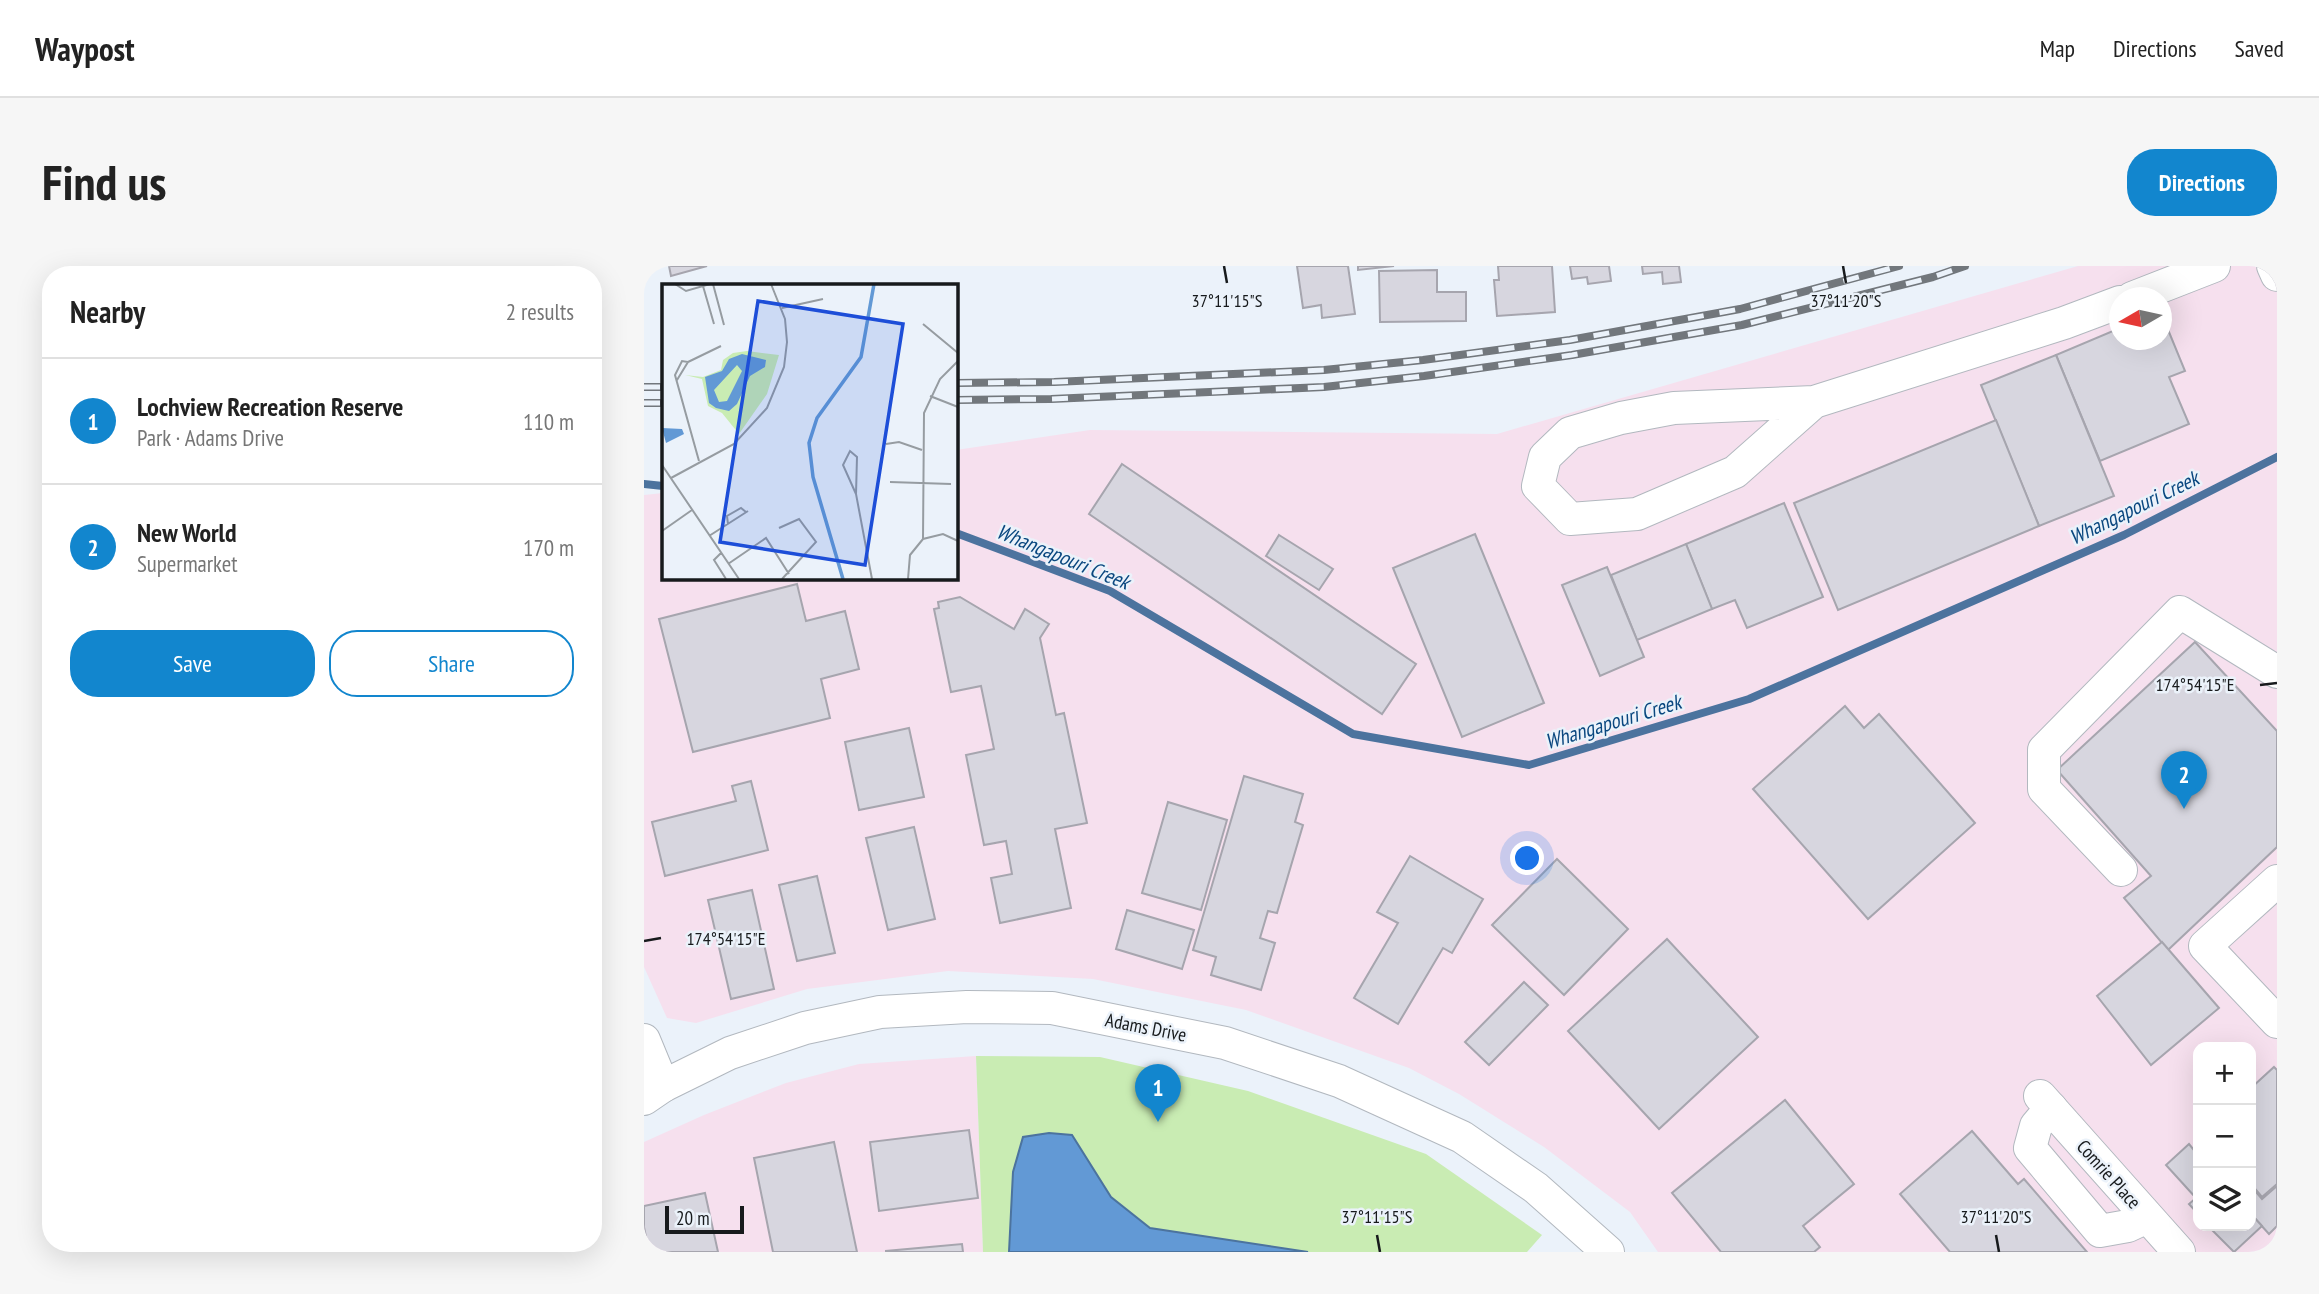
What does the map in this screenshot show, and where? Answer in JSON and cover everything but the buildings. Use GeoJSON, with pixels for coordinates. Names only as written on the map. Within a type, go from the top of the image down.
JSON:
{"type":"FeatureCollection","features":[{"type":"Feature","properties":{"kind":"street"},"geometry":{"type":"LineString","coordinates":[[2160,287],[2214,266]]}},
{"type":"Feature","properties":{"kind":"street"},"geometry":{"type":"LineString","coordinates":[[2273,266],[2277,275]]}},
{"type":"Feature","properties":{"kind":"street"},"geometry":{"type":"LineString","coordinates":[[1814,402],[1735,472],[1637,514],[1570,519],[1538,486],[1545,457],[1570,433],[1621,418],[1674,408],[1814,402],[2064,323],[2109,306]]}},
{"type":"Feature","properties":{"kind":"street"},"geometry":{"type":"LineString","coordinates":[[2121,870],[2044,789],[2044,750],[2180,612],[2277,672]]}},
{"type":"Feature","properties":{"kind":"street"},"geometry":{"type":"LineString","coordinates":[[2277,881],[2205,946],[2277,1022]]}},
{"type":"Feature","properties":{"kind":"street","name":"Adams Drive"},"geometry":{"type":"LineString","coordinates":[[653,1093],[730,1053],[805,1028],[855,1017],[967,1006],[1052,1008],[1225,1043],[1339,1081],[1462,1137],[1536,1188],[1608,1252]]}},
{"type":"Feature","properties":{"kind":"street"},"geometry":{"type":"LineString","coordinates":[[644,1040],[653,1093]]}},
{"type":"Feature","properties":{"kind":"street","name":"Comrie Place"},"geometry":{"type":"LineString","coordinates":[[2147,1217],[2128,1226],[2100,1231],[2030,1148],[2045,1102],[2179,1252]]}},
{"type":"Feature","properties":{"kind":"shaded area"},"geometry":{"type":"Polygon","coordinates":[[[2078,266],[2277,266],[2277,1243],[2267,1252],[1658,1252],[1630,1212],[1544,1147],[1459,1094],[1409,1068],[1246,1010],[1093,979],[948,971],[807,989],[696,1023],[667,1018],[644,967],[644,495],[662,493],[662,579],[957,579],[957,450],[1090,430],[1497,434],[2078,266]]]}},
{"type":"Feature","properties":{"kind":"shaded area"},"geometry":{"type":"Polygon","coordinates":[[[976,1056],[983,1252],[644,1252],[644,1142],[786,1083],[859,1064],[976,1056]]]}},
{"type":"Feature","properties":{"kind":"green space"},"geometry":{"type":"Polygon","coordinates":[[[976,1056],[1100,1057],[1248,1091],[1426,1154],[1542,1235],[1527,1252],[983,1252],[976,1056]]]}},
{"type":"Feature","properties":{"kind":"water"},"geometry":{"type":"Polygon","coordinates":[[[1049,1133],[1072,1135],[1111,1197],[1150,1228],[1308,1252],[1009,1252],[1013,1172],[1023,1137],[1049,1133]]]}},
{"type":"Feature","properties":{"kind":"waterway","name":"Whangapouri Creek"},"geometry":{"type":"LineString","coordinates":[[957,533],[1110,591],[1353,734],[1529,765],[1749,699],[2124,535],[2277,457]]}},
{"type":"Feature","properties":{"kind":"waterway","name":"Whangapouri Creek"},"geometry":{"type":"LineString","coordinates":[[644,484],[662,486]]}},
{"type":"Feature","properties":{"kind":"railway"},"geometry":{"type":"LineString","coordinates":[[957,383],[1054,382],[1324,370],[1423,360],[1570,340],[1740,309],[1899,266]]}},
{"type":"Feature","properties":{"kind":"railway"},"geometry":{"type":"LineString","coordinates":[[957,400],[1051,399],[1324,387],[1424,376],[1572,355],[1742,325],[1933,277],[1965,266]]}},
{"type":"Feature","properties":{"kind":"railway"},"geometry":{"type":"LineString","coordinates":[[644,387],[662,387]]}},
{"type":"Feature","properties":{"kind":"railway"},"geometry":{"type":"LineString","coordinates":[[644,403],[662,403]]}},
{"type":"Feature","properties":{"kind":"place","name":"New World"},"geometry":{"type":"Point","coordinates":[2184,809]}},
{"type":"Feature","properties":{"kind":"place","name":"Lochview Recreation Reserve"},"geometry":{"type":"Point","coordinates":[1158,1122]}}]}
